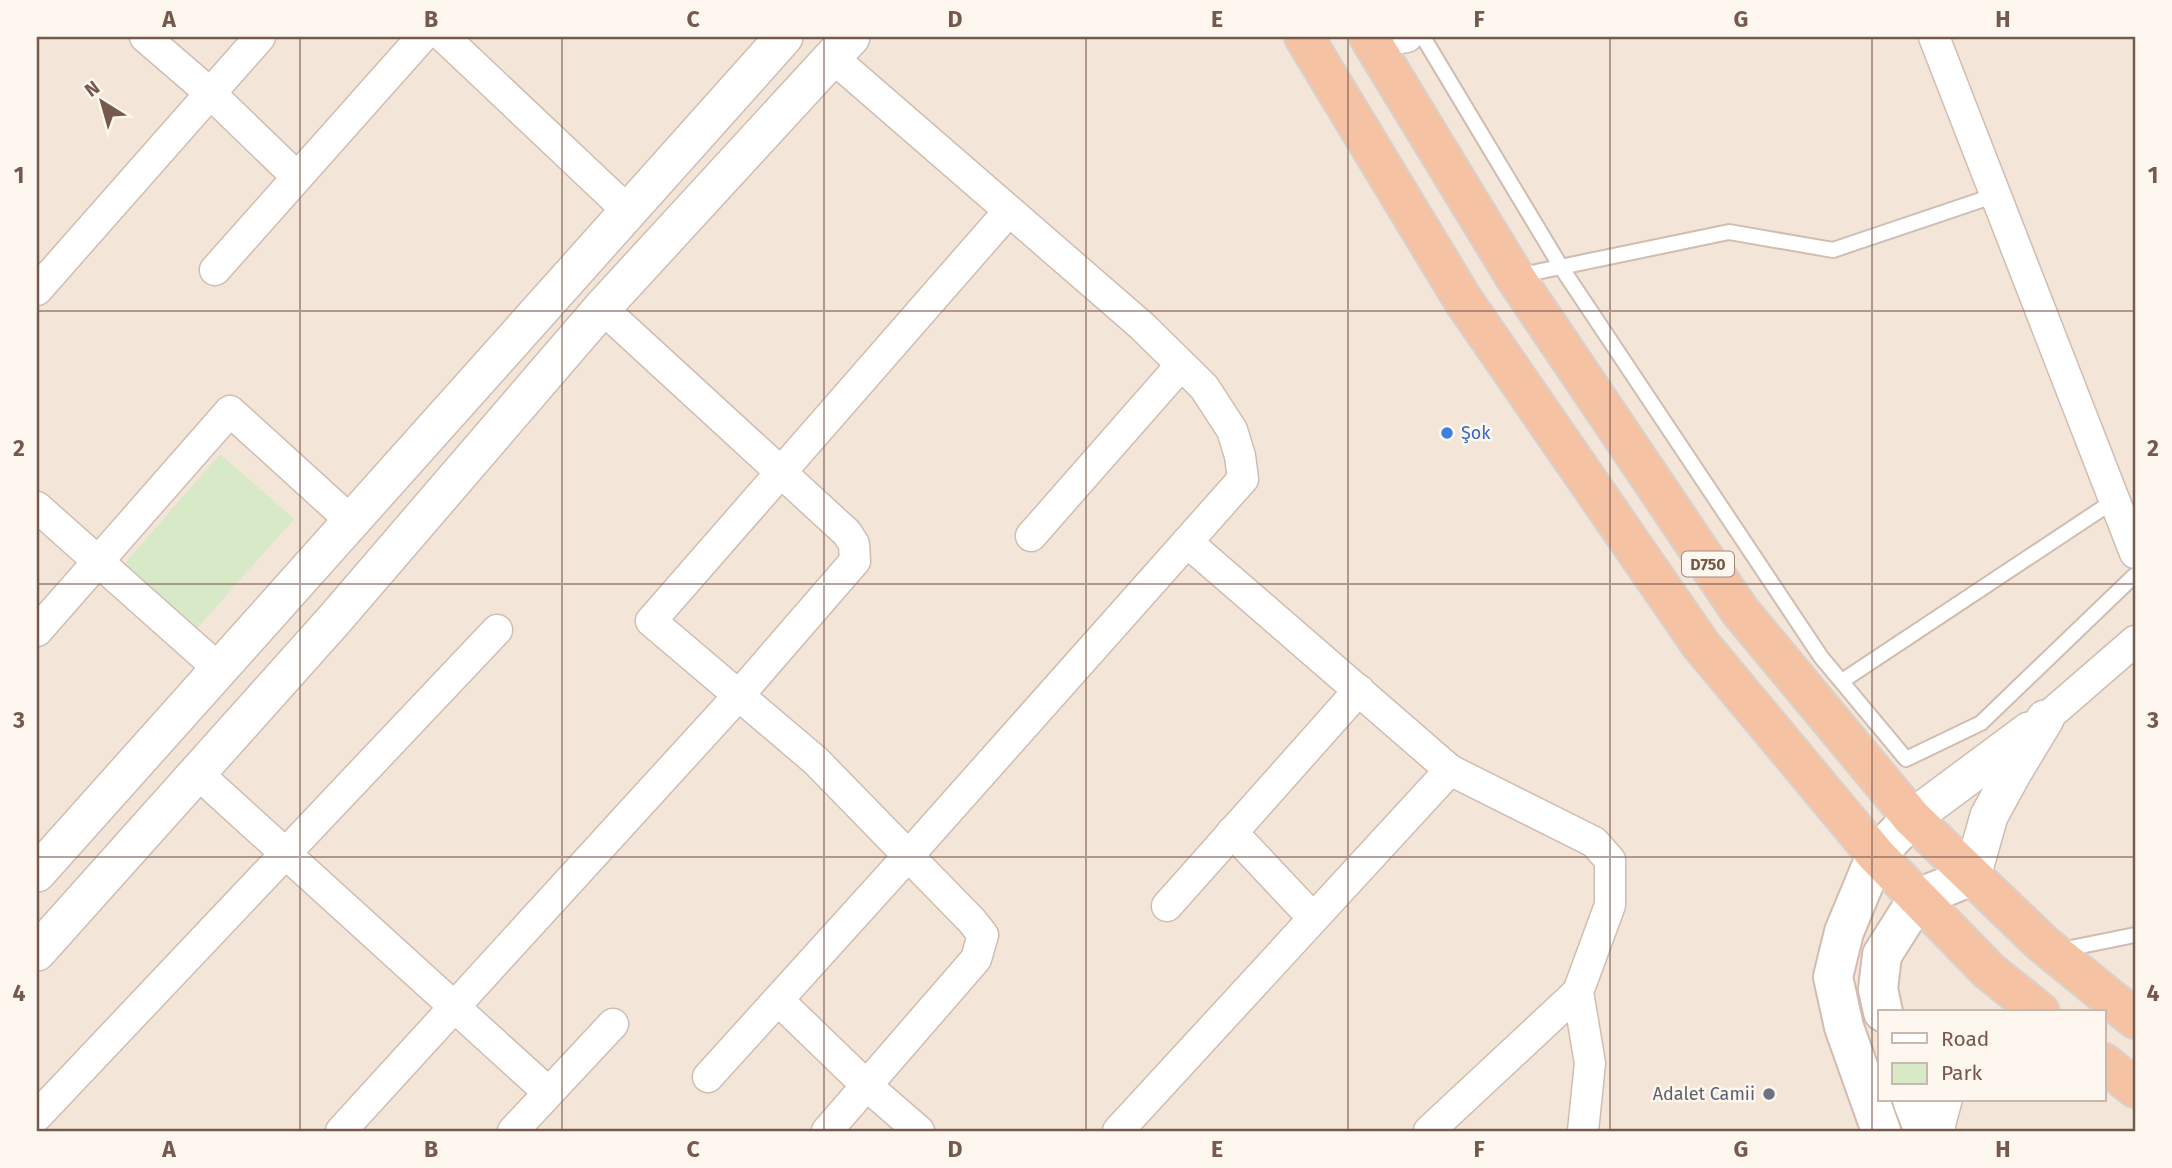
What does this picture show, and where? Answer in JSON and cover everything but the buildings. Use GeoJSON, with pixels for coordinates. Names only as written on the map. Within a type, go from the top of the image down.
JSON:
{"type":"FeatureCollection","features":[{"type":"Feature","properties":{"kind":"highway","name":"D750"},"geometry":{"type":"LineString","coordinates":[[1304,37],[1463,300],[1701,645],[1875,855],[1989,971],[2038,1010]]}},
{"type":"Feature","properties":{"kind":"highway","name":"D750"},"geometry":{"type":"LineString","coordinates":[[1383,39],[1515,277],[1740,611],[1912,818],[2052,951],[2135,1020]]}},
{"type":"Feature","properties":{"kind":"highway"},"geometry":{"type":"LineString","coordinates":[[2106,1065],[2135,1088]]}},
{"type":"Feature","properties":{"kind":"main road"},"geometry":{"type":"LineString","coordinates":[[1881,1131],[1844,1027],[1833,977],[1844,932],[1875,855],[1912,818]]}},
{"type":"Feature","properties":{"kind":"main road"},"geometry":{"type":"LineString","coordinates":[[1883,1010],[1878,989],[1882,955],[1918,898],[1972,876]]}},
{"type":"Feature","properties":{"kind":"main road"},"geometry":{"type":"LineString","coordinates":[[1913,1102],[1924,1131]]}},
{"type":"Feature","properties":{"kind":"street"},"geometry":{"type":"LineString","coordinates":[[145,37],[210,93],[298,177]]}},
{"type":"Feature","properties":{"kind":"street"},"geometry":{"type":"LineString","coordinates":[[37,290],[260,37]]}},
{"type":"Feature","properties":{"kind":"street"},"geometry":{"type":"LineString","coordinates":[[215,270],[422,37]]}},
{"type":"Feature","properties":{"kind":"street"},"geometry":{"type":"LineString","coordinates":[[444,37],[628,211]]}},
{"type":"Feature","properties":{"kind":"street"},"geometry":{"type":"LineString","coordinates":[[37,873],[784,37]]}},
{"type":"Feature","properties":{"kind":"street"},"geometry":{"type":"LineString","coordinates":[[1934,37],[2135,553]]}},
{"type":"Feature","properties":{"kind":"street"},"geometry":{"type":"LineString","coordinates":[[37,952],[334,620],[601,308],[842,47],[1009,212],[1142,326],[1204,387],[1232,430],[1240,456],[1242,479],[709,1077]]}},
{"type":"Feature","properties":{"kind":"street"},"geometry":{"type":"LineString","coordinates":[[827,1131],[976,959],[983,935],[816,761],[651,621],[1009,212]]}},
{"type":"Feature","properties":{"kind":"street"},"geometry":{"type":"LineString","coordinates":[[341,1131],[739,695],[855,561],[854,544],[846,533],[601,308]]}},
{"type":"Feature","properties":{"kind":"street"},"geometry":{"type":"LineString","coordinates":[[1031,536],[1181,365]]}},
{"type":"Feature","properties":{"kind":"street"},"geometry":{"type":"LineString","coordinates":[[37,631],[230,411],[351,521]]}},
{"type":"Feature","properties":{"kind":"street"},"geometry":{"type":"LineString","coordinates":[[37,506],[219,669]]}},
{"type":"Feature","properties":{"kind":"street"},"geometry":{"type":"LineString","coordinates":[[1187,542],[1451,770],[1594,842],[1611,860],[1611,905],[1578,992],[1429,1131]]}},
{"type":"Feature","properties":{"kind":"street"},"geometry":{"type":"LineString","coordinates":[[37,1116],[497,630]]}},
{"type":"Feature","properties":{"kind":"street"},"geometry":{"type":"LineString","coordinates":[[1912,818],[2045,719],[2135,640]]}},
{"type":"Feature","properties":{"kind":"street"},"geometry":{"type":"LineString","coordinates":[[1167,906],[1359,690]]}},
{"type":"Feature","properties":{"kind":"street"},"geometry":{"type":"LineString","coordinates":[[1972,876],[1989,816],[2045,719]]}},
{"type":"Feature","properties":{"kind":"street"},"geometry":{"type":"LineString","coordinates":[[1118,1131],[1451,770]]}},
{"type":"Feature","properties":{"kind":"street"},"geometry":{"type":"LineString","coordinates":[[197,773],[548,1092]]}},
{"type":"Feature","properties":{"kind":"street"},"geometry":{"type":"LineString","coordinates":[[1232,832],[1313,918]]}},
{"type":"Feature","properties":{"kind":"street"},"geometry":{"type":"LineString","coordinates":[[1578,992],[1590,1063],[1583,1131]]}},
{"type":"Feature","properties":{"kind":"street"},"geometry":{"type":"LineString","coordinates":[[778,1000],[866,1085],[919,1131]]}},
{"type":"Feature","properties":{"kind":"street"},"geometry":{"type":"LineString","coordinates":[[513,1131],[613,1024]]}},
{"type":"Feature","properties":{"kind":"street"},"geometry":{"type":"LineString","coordinates":[[1937,1131],[1943,1102]]}},
{"type":"Feature","properties":{"kind":"lane"},"geometry":{"type":"LineString","coordinates":[[1423,37],[1561,267],[1821,657],[1906,759],[1981,723],[2135,575]]}},
{"type":"Feature","properties":{"kind":"lane"},"geometry":{"type":"LineString","coordinates":[[1515,277],[1729,232],[1833,250],[1996,195]]}},
{"type":"Feature","properties":{"kind":"lane"},"geometry":{"type":"LineString","coordinates":[[1842,681],[2115,500]]}},
{"type":"Feature","properties":{"kind":"lane"},"geometry":{"type":"LineString","coordinates":[[2052,951],[2135,935]]}},
{"type":"Feature","properties":{"kind":"shaded area"},"geometry":{"type":"Polygon","coordinates":[[[37,37],[2135,37],[2135,1131],[37,1131],[37,37]]]}},
{"type":"Feature","properties":{"kind":"green space"},"geometry":{"type":"Polygon","coordinates":[[[220,454],[294,519],[192,634],[120,569],[220,454]]]}},
{"type":"Feature","properties":{"kind":"place","name":"Şok"},"geometry":{"type":"Point","coordinates":[1447,433]}},
{"type":"Feature","properties":{"kind":"place","name":"Adalet Camii"},"geometry":{"type":"Point","coordinates":[1769,1094]}}]}
